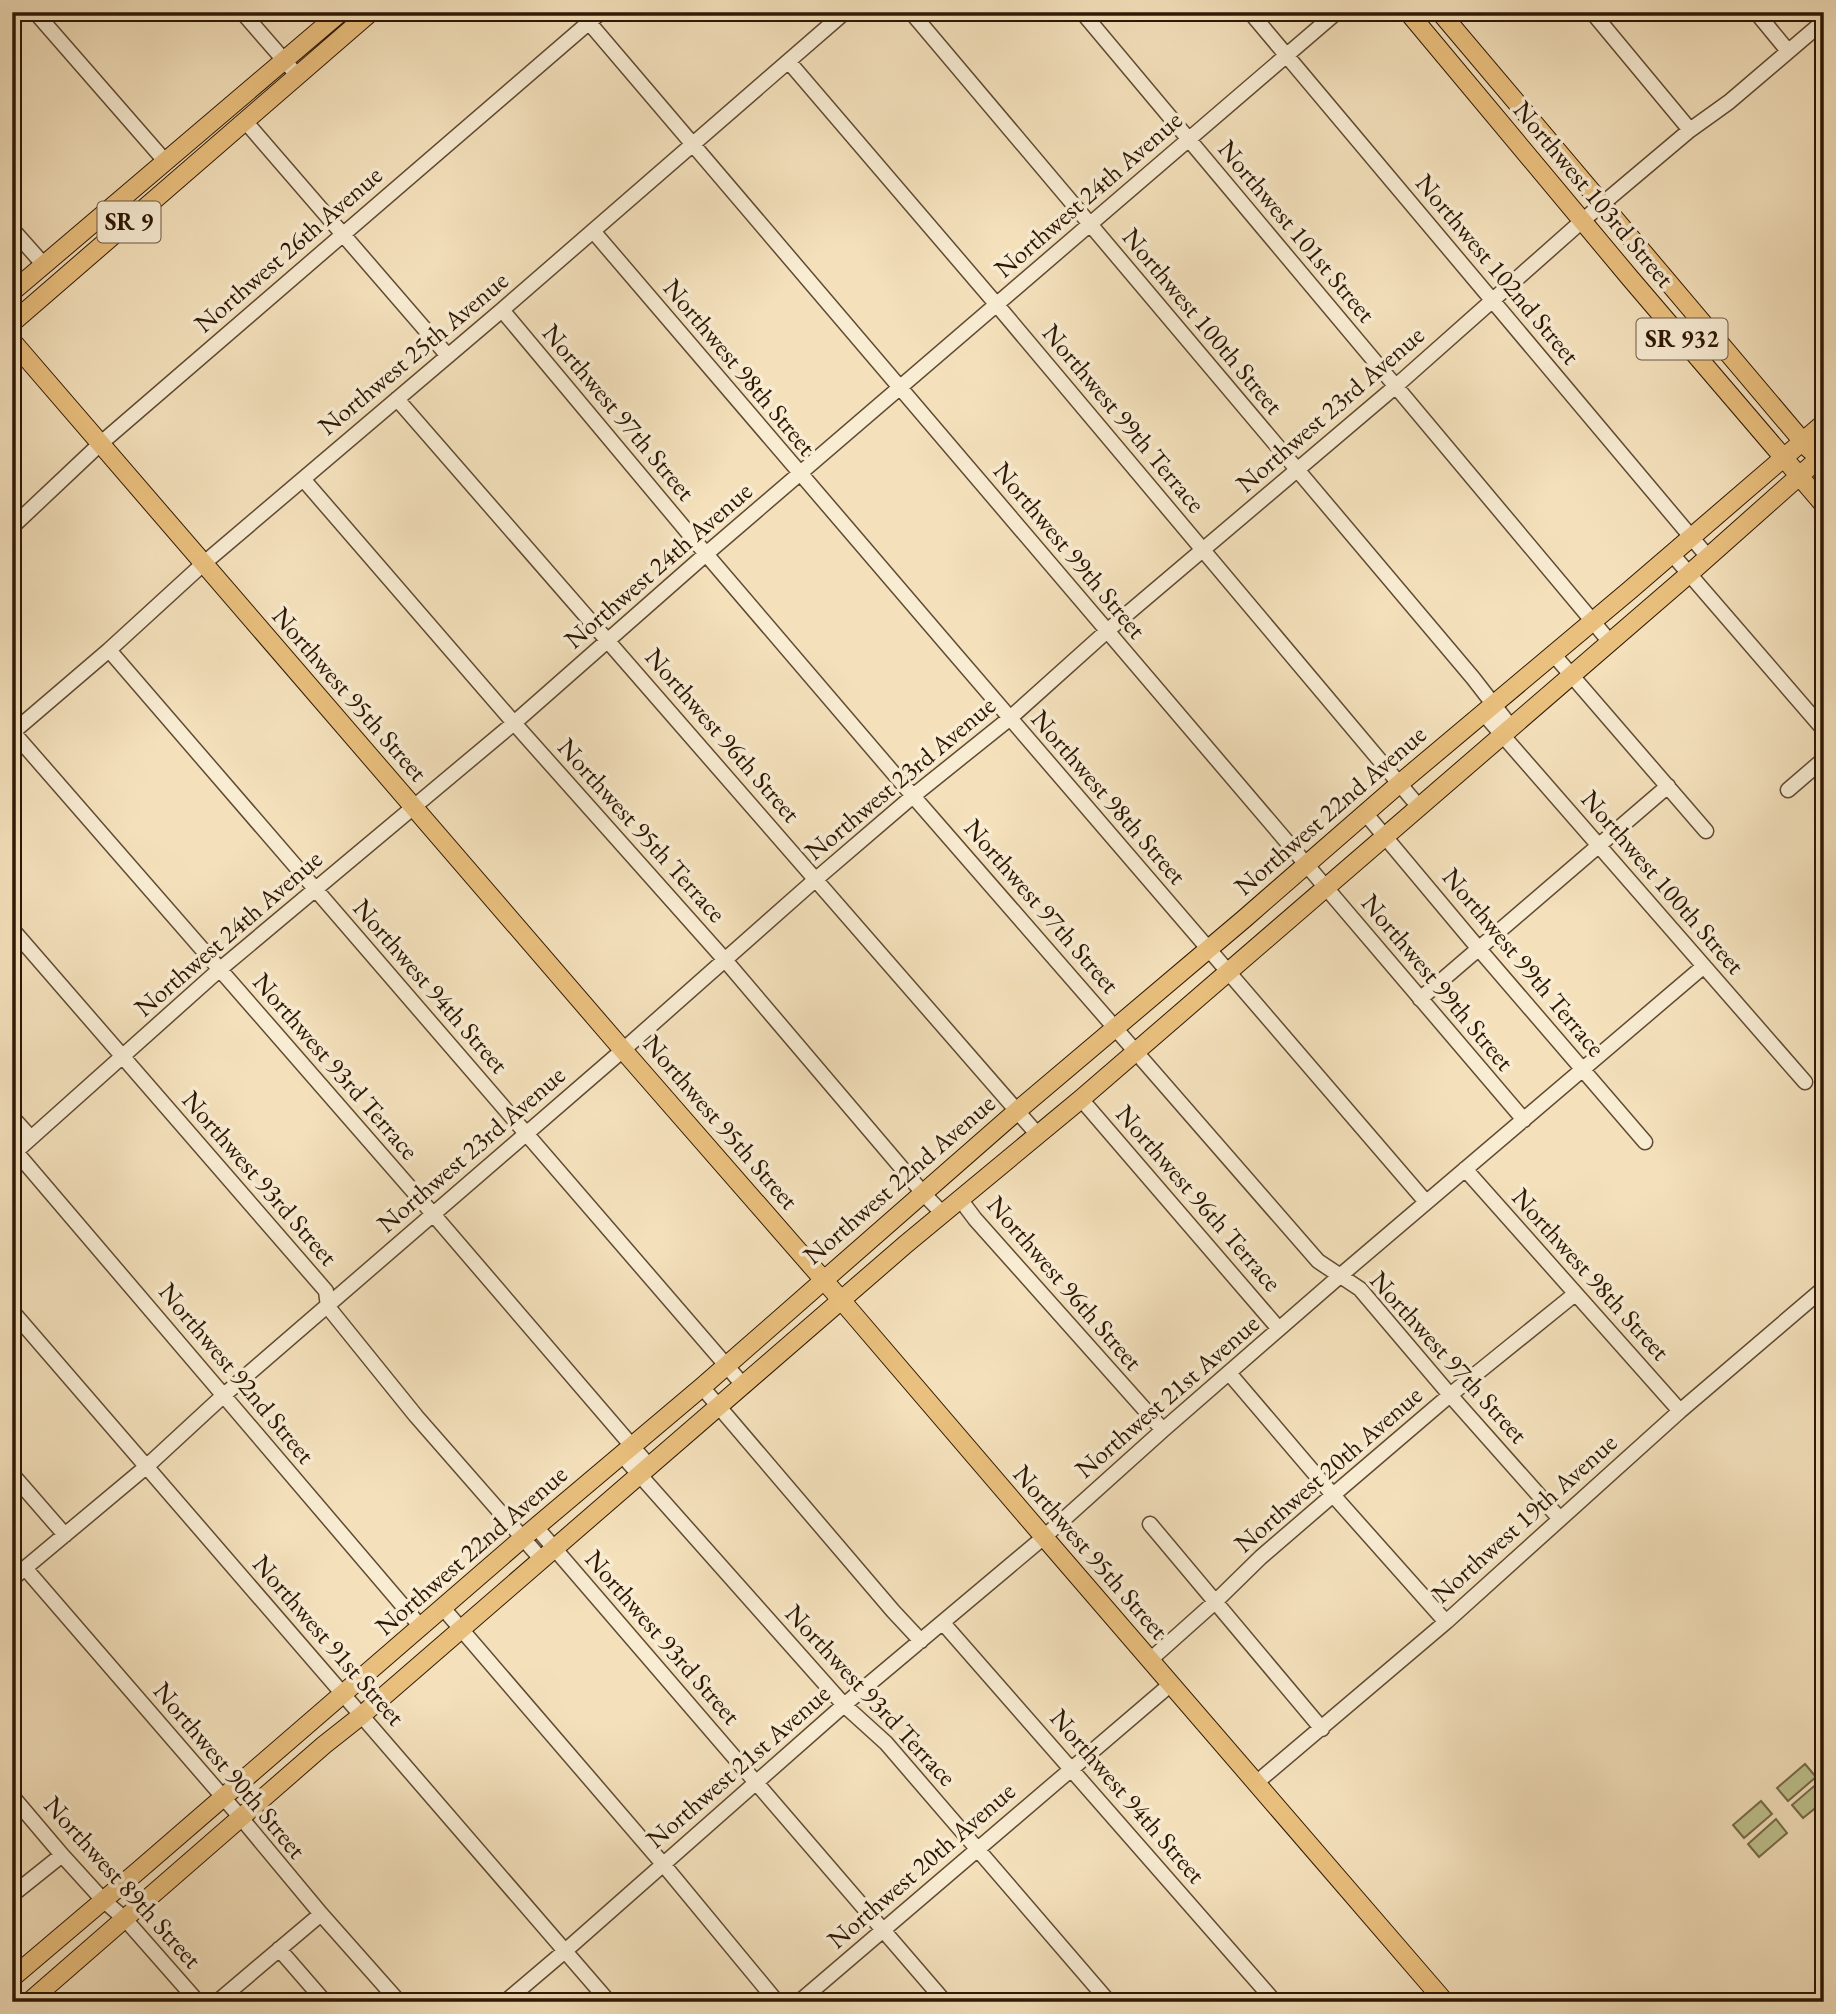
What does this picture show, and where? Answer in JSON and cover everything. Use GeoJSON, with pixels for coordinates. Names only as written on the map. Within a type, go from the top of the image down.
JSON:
{"type":"FeatureCollection","features":[{"type":"Feature","properties":{"kind":"main road","name":"SR 9"},"geometry":{"type":"LineString","coordinates":[[12,292],[341,12]]}},
{"type":"Feature","properties":{"kind":"main road","name":"SR 9"},"geometry":{"type":"LineString","coordinates":[[12,323],[371,12]]}},
{"type":"Feature","properties":{"kind":"main road","name":"Northwest 103rd Street"},"geometry":{"type":"LineString","coordinates":[[1408,12],[1824,505]]}},
{"type":"Feature","properties":{"kind":"main road","name":"Northwest 103rd Street"},"geometry":{"type":"LineString","coordinates":[[1440,12],[1802,441],[1822,460]]}},
{"type":"Feature","properties":{"kind":"main road","name":"Northwest 95th Street"},"geometry":{"type":"LineString","coordinates":[[12,341],[1445,2002]]}},
{"type":"Feature","properties":{"kind":"main road","name":"Northwest 22nd Avenue"},"geometry":{"type":"LineString","coordinates":[[12,1978],[529,1532],[702,1387],[1017,1111],[1824,423]]}},
{"type":"Feature","properties":{"kind":"main road","name":"Northwest 22nd Avenue"},"geometry":{"type":"LineString","coordinates":[[29,2002],[324,1745],[960,1199],[1081,1099],[1799,477],[1822,460]]}},
{"type":"Feature","properties":{"kind":"street"},"geometry":{"type":"LineString","coordinates":[[35,12],[165,161]]}},
{"type":"Feature","properties":{"kind":"street"},"geometry":{"type":"LineString","coordinates":[[242,12],[298,75]]}},
{"type":"Feature","properties":{"kind":"street","name":"Northwest 26th Avenue"},"geometry":{"type":"LineString","coordinates":[[12,527],[100,444],[343,233],[584,17],[600,12]]}},
{"type":"Feature","properties":{"kind":"street","name":"Northwest 25th Avenue"},"geometry":{"type":"LineString","coordinates":[[13,732],[845,12]]}},
{"type":"Feature","properties":{"kind":"street","name":"Northwest 100th Street"},"geometry":{"type":"LineString","coordinates":[[911,12],[1296,470],[1599,845],[1805,1082]]}},
{"type":"Feature","properties":{"kind":"street","name":"Northwest 101st Street"},"geometry":{"type":"LineString","coordinates":[[1082,12],[1610,642]]}},
{"type":"Feature","properties":{"kind":"street","name":"Northwest 102nd Street"},"geometry":{"type":"LineString","coordinates":[[1250,12],[1708,557]]}},
{"type":"Feature","properties":{"kind":"street","name":"Northwest 24th Avenue"},"geometry":{"type":"LineString","coordinates":[[14,1153],[219,970],[514,723],[706,554],[1337,12]]}},
{"type":"Feature","properties":{"kind":"street"},"geometry":{"type":"LineString","coordinates":[[1592,12],[1690,130]]}},
{"type":"Feature","properties":{"kind":"street"},"geometry":{"type":"LineString","coordinates":[[1756,12],[1788,51]]}},
{"type":"Feature","properties":{"kind":"street","name":"Northwest 99th Street"},"geometry":{"type":"LineString","coordinates":[[584,17],[1524,1120]]}},
{"type":"Feature","properties":{"kind":"street","name":"Northwest 23rd Avenue"},"geometry":{"type":"LineString","coordinates":[[12,1579],[146,1467],[224,1395],[815,880],[1009,719],[1107,631],[1396,386],[1601,204],[1824,21]]}},
{"type":"Feature","properties":{"kind":"street","name":"Northwest 99th Terrace"},"geometry":{"type":"LineString","coordinates":[[789,62],[1419,807]]}},
{"type":"Feature","properties":{"kind":"street"},"geometry":{"type":"LineString","coordinates":[[245,121],[448,356]]}},
{"type":"Feature","properties":{"kind":"street"},"geometry":{"type":"LineString","coordinates":[[12,229],[44,265]]}},
{"type":"Feature","properties":{"kind":"street","name":"Northwest 98th Street"},"geometry":{"type":"LineString","coordinates":[[593,231],[1426,1202]]}},
{"type":"Feature","properties":{"kind":"street","name":"Northwest 97th Street"},"geometry":{"type":"LineString","coordinates":[[502,310],[913,796],[1318,1261],[1360,1289],[1560,1519]]}},
{"type":"Feature","properties":{"kind":"street","name":"Northwest 96th Street"},"geometry":{"type":"LineString","coordinates":[[397,399],[609,639],[1038,1135]]}},
{"type":"Feature","properties":{"kind":"street","name":"Northwest 95th Terrace"},"geometry":{"type":"LineString","coordinates":[[303,479],[514,723],[725,960],[943,1214]]}},
{"type":"Feature","properties":{"kind":"street"},"geometry":{"type":"LineString","coordinates":[[1672,554],[1824,730]]}},
{"type":"Feature","properties":{"kind":"street","name":"Northwest 94th Street"},"geometry":{"type":"LineString","coordinates":[[109,650],[744,1386]]}},
{"type":"Feature","properties":{"kind":"street"},"geometry":{"type":"LineString","coordinates":[[1554,655],[1706,831]]}},
{"type":"Feature","properties":{"kind":"street","name":"Northwest 93rd Terrace"},"geometry":{"type":"LineString","coordinates":[[13,732],[433,1214],[627,1451],[844,1705],[886,1742],[1109,2002]]}},
{"type":"Feature","properties":{"kind":"street"},"geometry":{"type":"LineString","coordinates":[[1788,790],[1824,759]]}},
{"type":"Feature","properties":{"kind":"street"},"geometry":{"type":"LineString","coordinates":[[1420,999],[1668,786]]}},
{"type":"Feature","properties":{"kind":"street","name":"Northwest 99th Terrace"},"geometry":{"type":"LineString","coordinates":[[1366,814],[1645,1142]]}},
{"type":"Feature","properties":{"kind":"street","name":"Northwest 93rd Street"},"geometry":{"type":"LineString","coordinates":[[12,929],[326,1291],[328,1307],[416,1416],[529,1532],[756,1782],[946,2002]]}},
{"type":"Feature","properties":{"kind":"street","name":"Northwest 21st Avenue"},"geometry":{"type":"LineString","coordinates":[[505,2002],[844,1705],[1044,1538],[1341,1275],[1704,965]]}},
{"type":"Feature","properties":{"kind":"street","name":"Northwest 96th Terrace"},"geometry":{"type":"LineString","coordinates":[[1081,1099],[1279,1329]]}},
{"type":"Feature","properties":{"kind":"street"},"geometry":{"type":"LineString","coordinates":[[12,1117],[31,1138]]}},
{"type":"Feature","properties":{"kind":"street","name":"Northwest 92nd Street"},"geometry":{"type":"LineString","coordinates":[[14,1153],[421,1627]]}},
{"type":"Feature","properties":{"kind":"street","name":"Northwest 98th Street"},"geometry":{"type":"LineString","coordinates":[[1465,1170],[1680,1411]]}},
{"type":"Feature","properties":{"kind":"street","name":"Northwest 96th Street"},"geometry":{"type":"LineString","coordinates":[[960,1199],[1163,1430]]}},
{"type":"Feature","properties":{"kind":"street","name":"Northwest 19th Avenue"},"geometry":{"type":"LineString","coordinates":[[1256,1783],[1446,1622],[1680,1411],[1824,1288]]}},
{"type":"Feature","properties":{"kind":"street","name":"Northwest 20th Avenue"},"geometry":{"type":"LineString","coordinates":[[1150,1660],[1261,1557],[1450,1395],[1575,1294]]}},
{"type":"Feature","properties":{"kind":"street","name":"Northwest 91st Street"},"geometry":{"type":"LineString","coordinates":[[12,1311],[610,2002]]}},
{"type":"Feature","properties":{"kind":"street"},"geometry":{"type":"LineString","coordinates":[[1228,1373],[1446,1622]]}},
{"type":"Feature","properties":{"kind":"street"},"geometry":{"type":"LineString","coordinates":[[702,1387],[920,1642]]}},
{"type":"Feature","properties":{"kind":"street"},"geometry":{"type":"LineString","coordinates":[[12,1474],[65,1535]]}},
{"type":"Feature","properties":{"kind":"street"},"geometry":{"type":"LineString","coordinates":[[1150,1524],[1322,1729]]}},
{"type":"Feature","properties":{"kind":"street","name":"Northwest 90th Street"},"geometry":{"type":"LineString","coordinates":[[25,1568],[399,2002]]}},
{"type":"Feature","properties":{"kind":"street"},"geometry":{"type":"LineString","coordinates":[[443,1608],[663,1864],[777,2002]]}},
{"type":"Feature","properties":{"kind":"street","name":"Northwest 94th Street"},"geometry":{"type":"LineString","coordinates":[[943,1623],[1275,2002]]}},
{"type":"Feature","properties":{"kind":"street","name":"Northwest 20th Avenue"},"geometry":{"type":"LineString","coordinates":[[799,2002],[1171,1684]]}},
{"type":"Feature","properties":{"kind":"street","name":"Northwest 89th Street"},"geometry":{"type":"LineString","coordinates":[[12,1796],[62,1855],[103,1900],[125,1919],[198,2002]]}},
{"type":"Feature","properties":{"kind":"street"},"geometry":{"type":"LineString","coordinates":[[12,1895],[62,1855]]}},
{"type":"Feature","properties":{"kind":"street"},"geometry":{"type":"LineString","coordinates":[[217,2002],[321,1914]]}},
{"type":"Feature","properties":{"kind":"street"},"geometry":{"type":"LineString","coordinates":[[279,1949],[325,2002]]}},
{"type":"Feature","properties":{"kind":"green space"},"geometry":{"type":"Polygon","coordinates":[[[1805,1764],[1816,1777],[1788,1801],[1777,1788],[1805,1764]]]}},
{"type":"Feature","properties":{"kind":"green space"},"geometry":{"type":"Polygon","coordinates":[[[1820,1781],[1824,1785],[1824,1801],[1803,1818],[1792,1805],[1820,1781]]]}},
{"type":"Feature","properties":{"kind":"green space"},"geometry":{"type":"Polygon","coordinates":[[[1761,1801],[1772,1814],[1744,1838],[1733,1825],[1761,1801]]]}},
{"type":"Feature","properties":{"kind":"green space"},"geometry":{"type":"Polygon","coordinates":[[[1776,1819],[1787,1833],[1759,1857],[1748,1844],[1776,1819]]]}}]}
